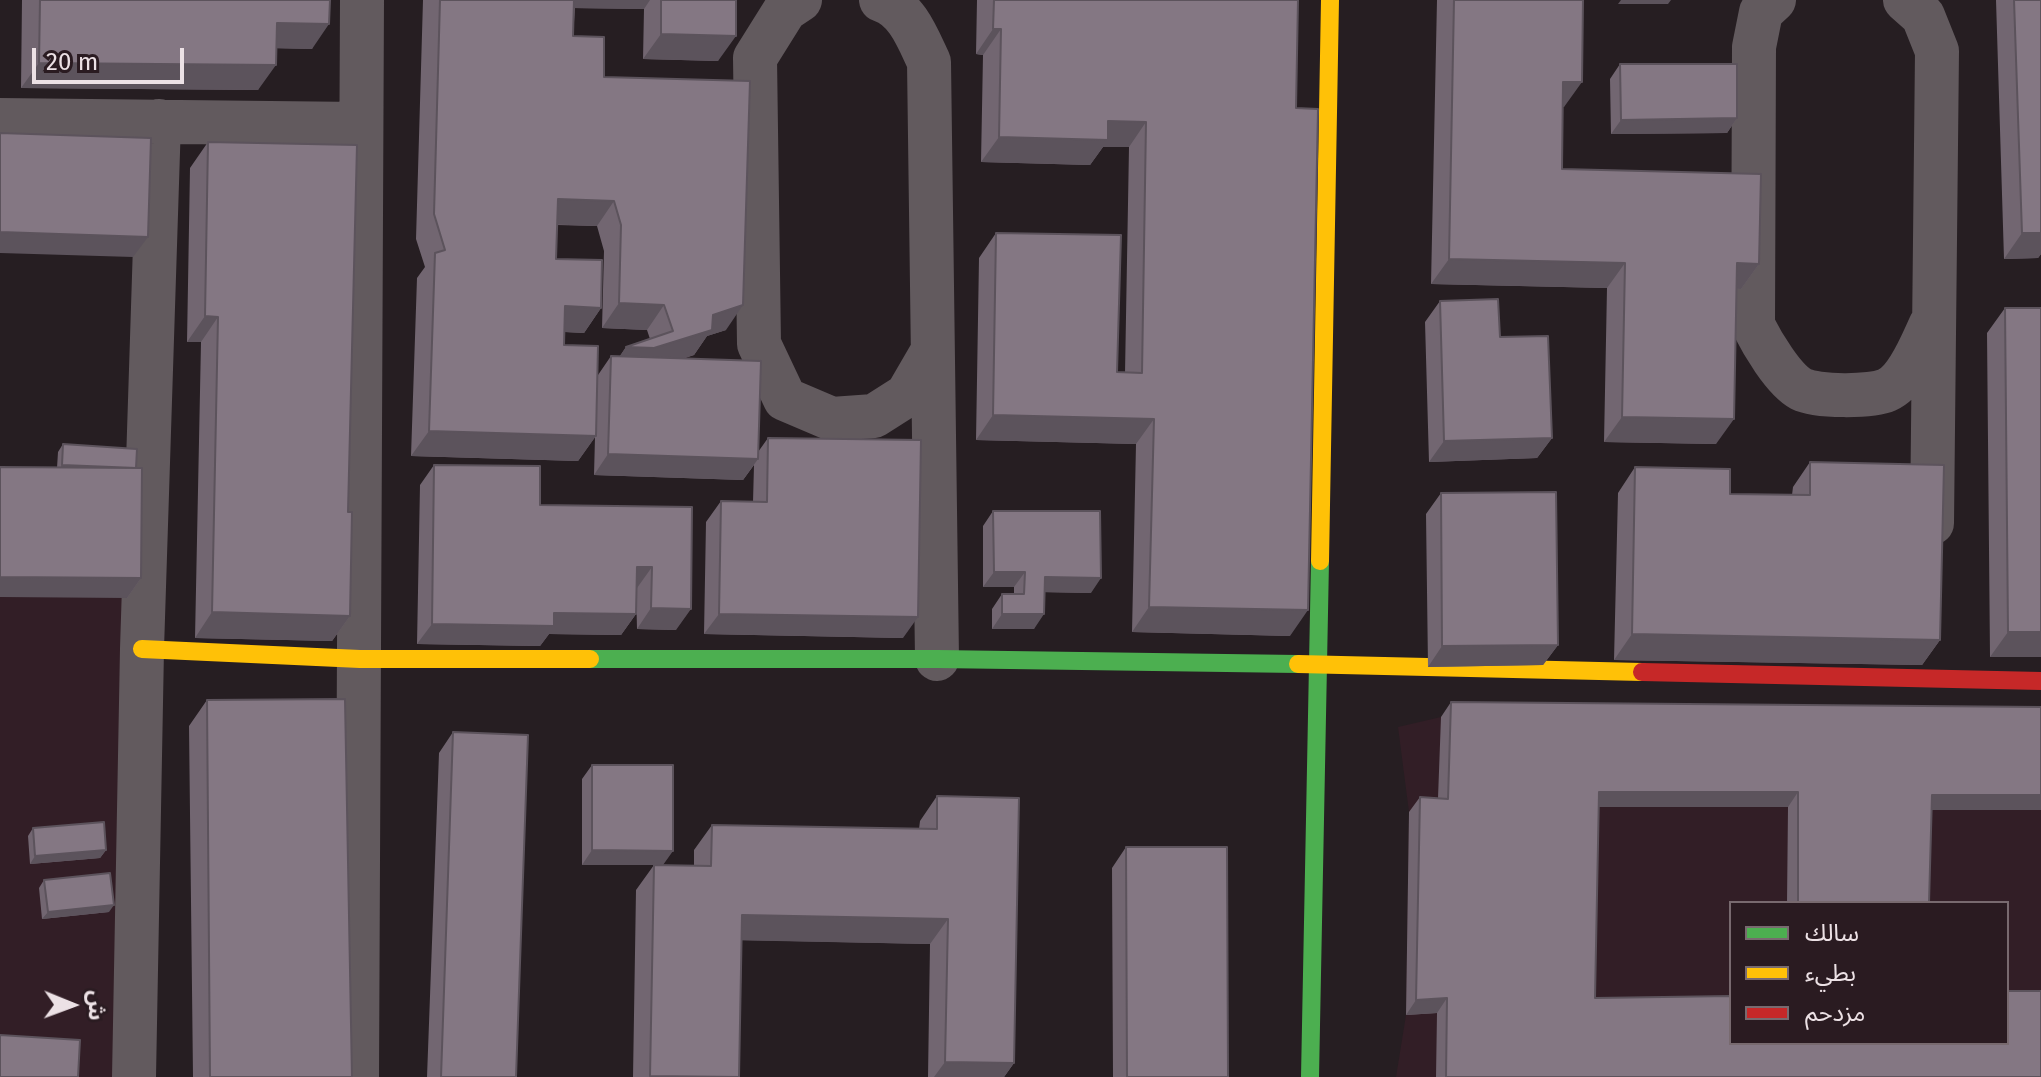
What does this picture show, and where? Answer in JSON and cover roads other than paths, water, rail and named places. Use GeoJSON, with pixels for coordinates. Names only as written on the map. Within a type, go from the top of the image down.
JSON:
{"type":"FeatureCollection","features":[{"type":"Feature","properties":{"kind":"street"},"geometry":{"type":"LineString","coordinates":[[357,1077],[362,0]]}},
{"type":"Feature","properties":{"kind":"street"},"geometry":{"type":"LineString","coordinates":[[755,0],[759,344],[785,399],[832,419],[874,416],[907,395],[932,352]]}},
{"type":"Feature","properties":{"kind":"street"},"geometry":{"type":"LineString","coordinates":[[755,58],[785,10],[800,0]]}},
{"type":"Feature","properties":{"kind":"street"},"geometry":{"type":"LineString","coordinates":[[881,0],[892,3],[913,29],[929,62],[937,659]]}},
{"type":"Feature","properties":{"kind":"street"},"geometry":{"type":"LineString","coordinates":[[1310,1077],[1330,0]]}},
{"type":"Feature","properties":{"kind":"street"},"geometry":{"type":"LineString","coordinates":[[1754,0],[1753,325],[1769,356],[1801,389],[1846,396],[1888,390],[1912,364],[1934,318]]}},
{"type":"Feature","properties":{"kind":"street"},"geometry":{"type":"LineString","coordinates":[[1754,47],[1761,12],[1774,0]]}},
{"type":"Feature","properties":{"kind":"street"},"geometry":{"type":"LineString","coordinates":[[1905,0],[1923,16],[1937,51],[1932,569]]}},
{"type":"Feature","properties":{"kind":"street"},"geometry":{"type":"LineString","coordinates":[[0,120],[360,124]]}},
{"type":"Feature","properties":{"kind":"street"},"geometry":{"type":"LineString","coordinates":[[134,1077],[142,649],[159,121]]}},
{"type":"Feature","properties":{"kind":"street"},"geometry":{"type":"LineString","coordinates":[[142,649],[360,659],[937,659],[1318,664],[1931,662],[2041,681]]}}]}
